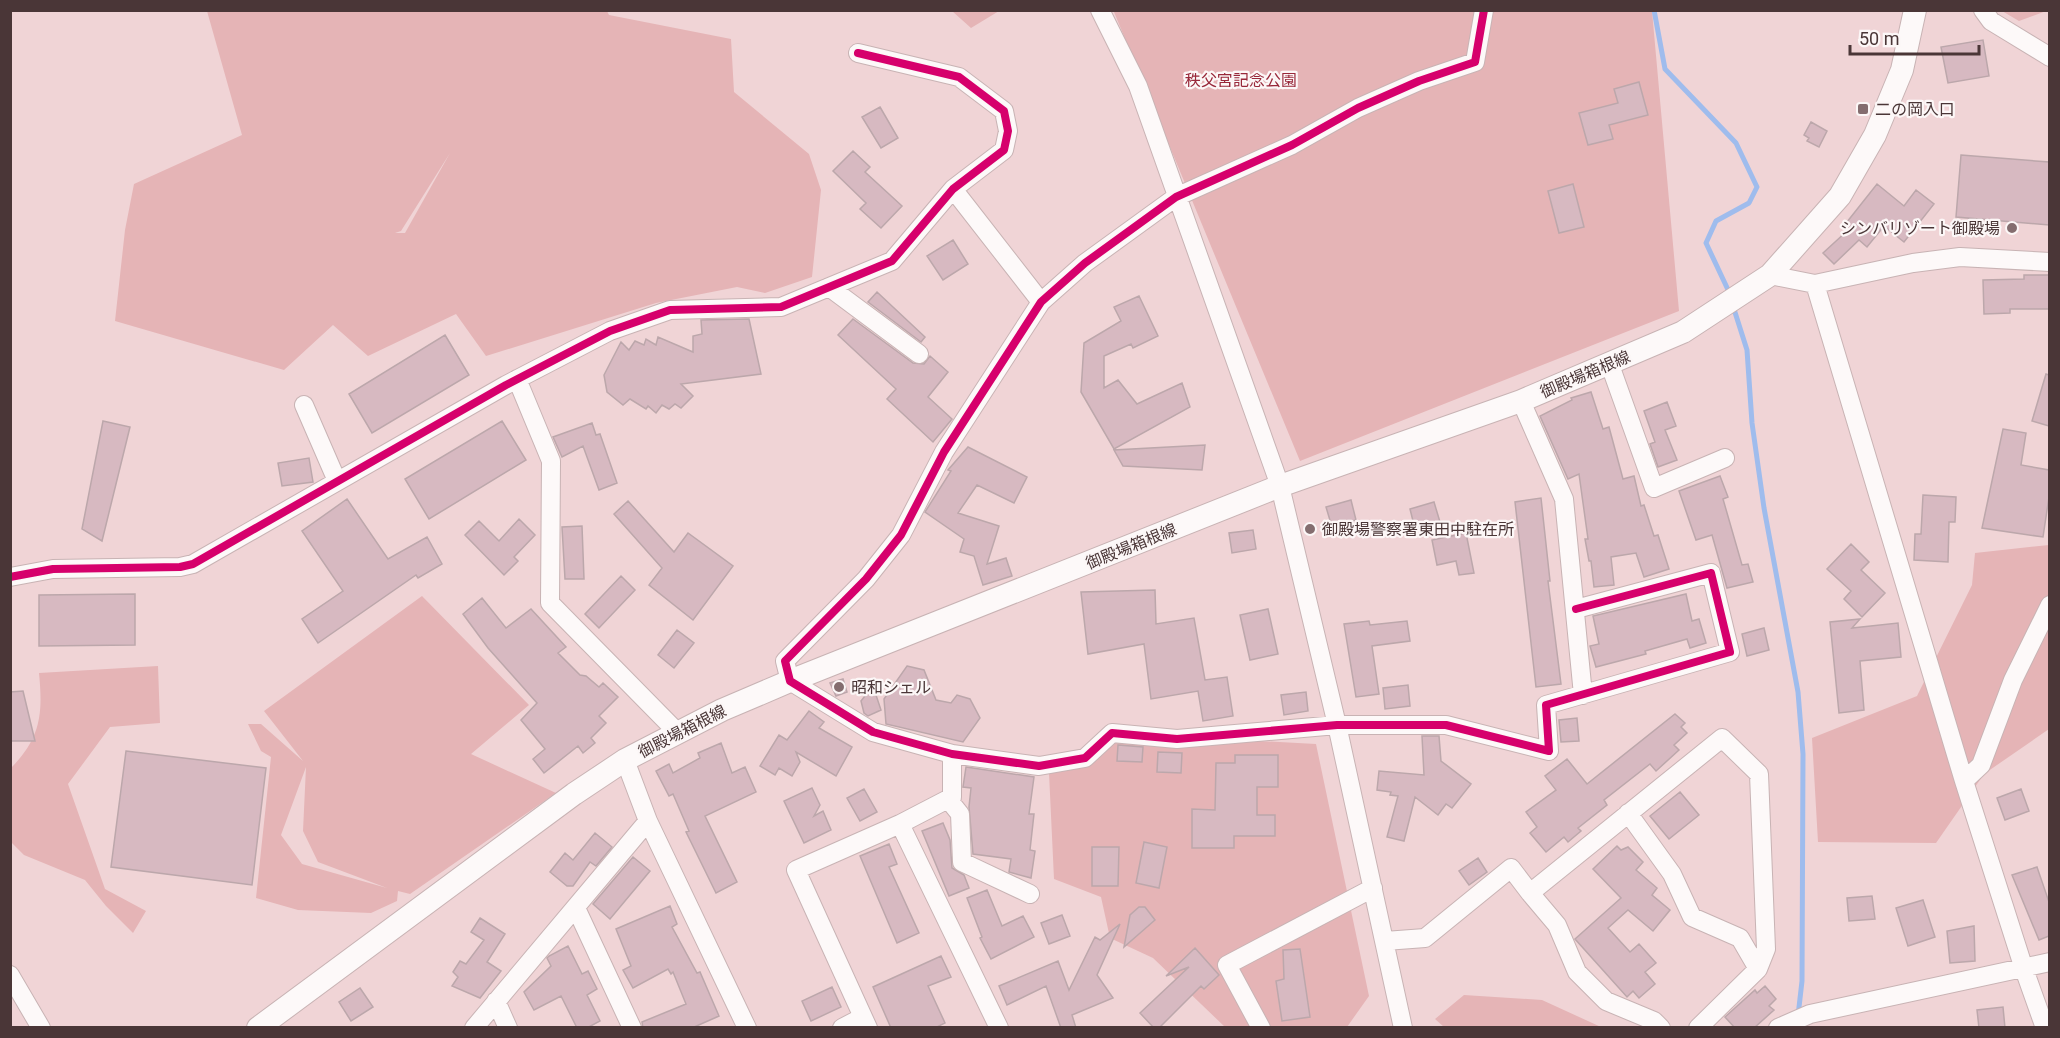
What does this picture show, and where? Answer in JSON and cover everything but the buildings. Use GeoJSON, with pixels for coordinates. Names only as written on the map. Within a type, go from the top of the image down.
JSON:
{"type":"FeatureCollection","features":[{"type":"Feature","properties":{"kind":"main road","name":"御殿場箱根線"},"geometry":{"type":"LineString","coordinates":[[258,1028],[574,794],[625,760],[722,710],[1280,486],[1521,401],[1683,332],[1770,275],[1840,196],[1875,135],[1902,70],[1915,10]]}},
{"type":"Feature","properties":{"kind":"street"},"geometry":{"type":"LineString","coordinates":[[1100,10],[1138,86],[1280,486],[1337,724],[1403,1028]]}},
{"type":"Feature","properties":{"kind":"street"},"geometry":{"type":"LineString","coordinates":[[1484,10],[1475,62],[1419,81],[1368,103],[1292,145],[1176,197],[1085,262],[1041,302],[944,452],[901,535],[866,579],[785,661],[790,681],[873,732],[952,754],[1039,766],[1085,758],[1112,733],[1177,739],[1337,724],[1446,725],[1549,751],[1546,705],[1730,652],[1711,573],[1576,609]]}},
{"type":"Feature","properties":{"kind":"street"},"geometry":{"type":"LineString","coordinates":[[1983,10],[1991,21],[2049,57]]}},
{"type":"Feature","properties":{"kind":"street"},"geometry":{"type":"LineString","coordinates":[[10,577],[53,569],[180,567],[193,564],[517,379],[610,331],[670,310],[781,308],[892,261],[953,189],[1004,150],[1008,131],[1004,111],[960,77],[858,53]]}},
{"type":"Feature","properties":{"kind":"street"},"geometry":{"type":"LineString","coordinates":[[953,189],[1041,302]]}},
{"type":"Feature","properties":{"kind":"street"},"geometry":{"type":"LineString","coordinates":[[1770,275],[1815,284],[1913,262],[1960,257],[2049,262]]}},
{"type":"Feature","properties":{"kind":"street"},"geometry":{"type":"LineString","coordinates":[[1815,284],[1965,781],[2045,1028]]}},
{"type":"Feature","properties":{"kind":"street"},"geometry":{"type":"LineString","coordinates":[[829,288],[919,354]]}},
{"type":"Feature","properties":{"kind":"street"},"geometry":{"type":"LineString","coordinates":[[1610,365],[1654,488],[1725,458]]}},
{"type":"Feature","properties":{"kind":"street"},"geometry":{"type":"LineString","coordinates":[[517,379],[551,460],[550,603],[678,733]]}},
{"type":"Feature","properties":{"kind":"street"},"geometry":{"type":"LineString","coordinates":[[1521,401],[1564,499],[1584,695]]}},
{"type":"Feature","properties":{"kind":"street"},"geometry":{"type":"LineString","coordinates":[[304,405],[337,482]]}},
{"type":"Feature","properties":{"kind":"street"},"geometry":{"type":"LineString","coordinates":[[1965,781],[1981,765],[2013,680],[2049,605]]}},
{"type":"Feature","properties":{"kind":"street"},"geometry":{"type":"LineString","coordinates":[[1530,893],[1722,738],[1759,774],[1767,949],[1758,969],[1698,1028]]}},
{"type":"Feature","properties":{"kind":"street"},"geometry":{"type":"LineString","coordinates":[[842,1028],[866,1022],[796,870],[900,824],[952,797],[952,754]]}},
{"type":"Feature","properties":{"kind":"street"},"geometry":{"type":"LineString","coordinates":[[625,760],[648,821],[747,1028]]}},
{"type":"Feature","properties":{"kind":"street"},"geometry":{"type":"LineString","coordinates":[[948,799],[960,814],[962,862],[1030,894]]}},
{"type":"Feature","properties":{"kind":"street"},"geometry":{"type":"LineString","coordinates":[[1628,813],[1672,874],[1692,916],[1740,938],[1758,969]]}},
{"type":"Feature","properties":{"kind":"street"},"geometry":{"type":"LineString","coordinates":[[474,1028],[648,821]]}},
{"type":"Feature","properties":{"kind":"street"},"geometry":{"type":"LineString","coordinates":[[900,824],[999,1028]]}},
{"type":"Feature","properties":{"kind":"street"},"geometry":{"type":"LineString","coordinates":[[1385,941],[1425,938],[1511,868],[1557,925],[1577,972],[1606,1001],[1654,1021],[1661,1028]]}},
{"type":"Feature","properties":{"kind":"street"},"geometry":{"type":"LineString","coordinates":[[1261,1028],[1227,965],[1373,888]]}},
{"type":"Feature","properties":{"kind":"street"},"geometry":{"type":"LineString","coordinates":[[576,908],[632,1028]]}},
{"type":"Feature","properties":{"kind":"street"},"geometry":{"type":"LineString","coordinates":[[1778,1028],[1810,1014],[1966,978],[2024,969],[2049,962]]}},
{"type":"Feature","properties":{"kind":"street"},"geometry":{"type":"LineString","coordinates":[[10,975],[41,1028]]}},
{"type":"Feature","properties":{"kind":"street"},"geometry":{"type":"LineString","coordinates":[[496,1001],[508,1028]]}},
{"type":"Feature","properties":{"kind":"green space"},"geometry":{"type":"Polygon","coordinates":[[[2002,10],[2049,10],[2019,21],[2002,11],[2002,10]]]}},
{"type":"Feature","properties":{"kind":"green space"},"geometry":{"type":"Polygon","coordinates":[[[207,11],[607,11],[609,15],[731,39],[734,92],[809,154],[821,190],[812,277],[765,293],[737,287],[656,303],[486,356],[456,314],[368,356],[333,325],[284,370],[115,321],[125,230],[134,184],[242,135],[207,11]],[[450,153],[401,231],[395,233],[405,233],[450,153]]]}},
{"type":"Feature","properties":{"kind":"green space"},"geometry":{"type":"Polygon","coordinates":[[[952,11],[999,11],[971,28],[952,11]]]}},
{"type":"Feature","properties":{"kind":"green space","name":"秩父宮記念公園"},"geometry":{"type":"Polygon","coordinates":[[[1652,11],[1679,311],[1300,461],[1114,12],[1652,11]]]}},
{"type":"Feature","properties":{"kind":"green space"},"geometry":{"type":"Polygon","coordinates":[[[2049,545],[2049,729],[1984,774],[1936,843],[1818,842],[1812,738],[1917,696],[1972,585],[1975,553],[2049,545]]]}},
{"type":"Feature","properties":{"kind":"green space"},"geometry":{"type":"Polygon","coordinates":[[[422,596],[529,705],[471,754],[556,793],[410,894],[398,891],[397,901],[371,913],[298,910],[256,898],[271,757],[261,751],[248,724],[261,724],[303,761],[264,711],[422,596]],[[306,767],[281,835],[302,864],[387,888],[318,862],[303,831],[306,767]]]}},
{"type":"Feature","properties":{"kind":"green space"},"geometry":{"type":"Polygon","coordinates":[[[158,666],[160,723],[110,727],[68,784],[105,889],[146,911],[133,933],[106,906],[85,880],[24,855],[11,842],[10,769],[28,747],[38,725],[41,701],[39,673],[158,666]]]}},
{"type":"Feature","properties":{"kind":"green space"},"geometry":{"type":"Polygon","coordinates":[[[1112,733],[1316,744],[1369,996],[1347,1027],[1225,1027],[1153,958],[1110,938],[1101,897],[1054,879],[1049,773],[1112,733]]]}},
{"type":"Feature","properties":{"kind":"green space"},"geometry":{"type":"Polygon","coordinates":[[[1464,995],[1542,1000],[1601,1027],[1444,1027],[1435,1019],[1464,995]]]}},
{"type":"Feature","properties":{"kind":"waterway"},"geometry":{"type":"LineString","coordinates":[[1654,10],[1665,69],[1736,143],[1757,187],[1749,203],[1716,221],[1706,243],[1730,294]]}},
{"type":"Feature","properties":{"kind":"waterway"},"geometry":{"type":"LineString","coordinates":[[1733,306],[1747,350],[1752,423],[1764,508],[1798,692],[1803,754],[1802,981],[1798,1016]]}},
{"type":"Feature","properties":{"kind":"cycle path"},"geometry":{"type":"LineString","coordinates":[[1484,10],[1475,62],[1419,81],[1358,108],[1292,145],[1176,197],[1085,263],[1041,302],[944,452],[901,535],[866,579],[785,661],[790,681],[873,732],[952,754],[1039,766],[1085,758],[1112,733],[1177,739],[1337,725],[1446,725],[1549,751],[1546,705],[1730,652],[1711,573],[1576,609]]}},
{"type":"Feature","properties":{"kind":"cycle path"},"geometry":{"type":"LineString","coordinates":[[10,577],[53,569],[180,567],[193,564],[506,385],[610,331],[670,310],[781,307],[892,261],[953,189],[1004,150],[1008,131],[1004,111],[959,77],[858,53]]}},
{"type":"Feature","properties":{"kind":"place","name":"二の岡入口"},"geometry":{"type":"Point","coordinates":[1863,109]}},
{"type":"Feature","properties":{"kind":"place","name":"シンバリゾート御殿場"},"geometry":{"type":"Point","coordinates":[2012,228]}},
{"type":"Feature","properties":{"kind":"place","name":"御殿場警察署東田中駐在所"},"geometry":{"type":"Point","coordinates":[1310,529]}},
{"type":"Feature","properties":{"kind":"place","name":"昭和シェル"},"geometry":{"type":"Point","coordinates":[839,687]}}]}
